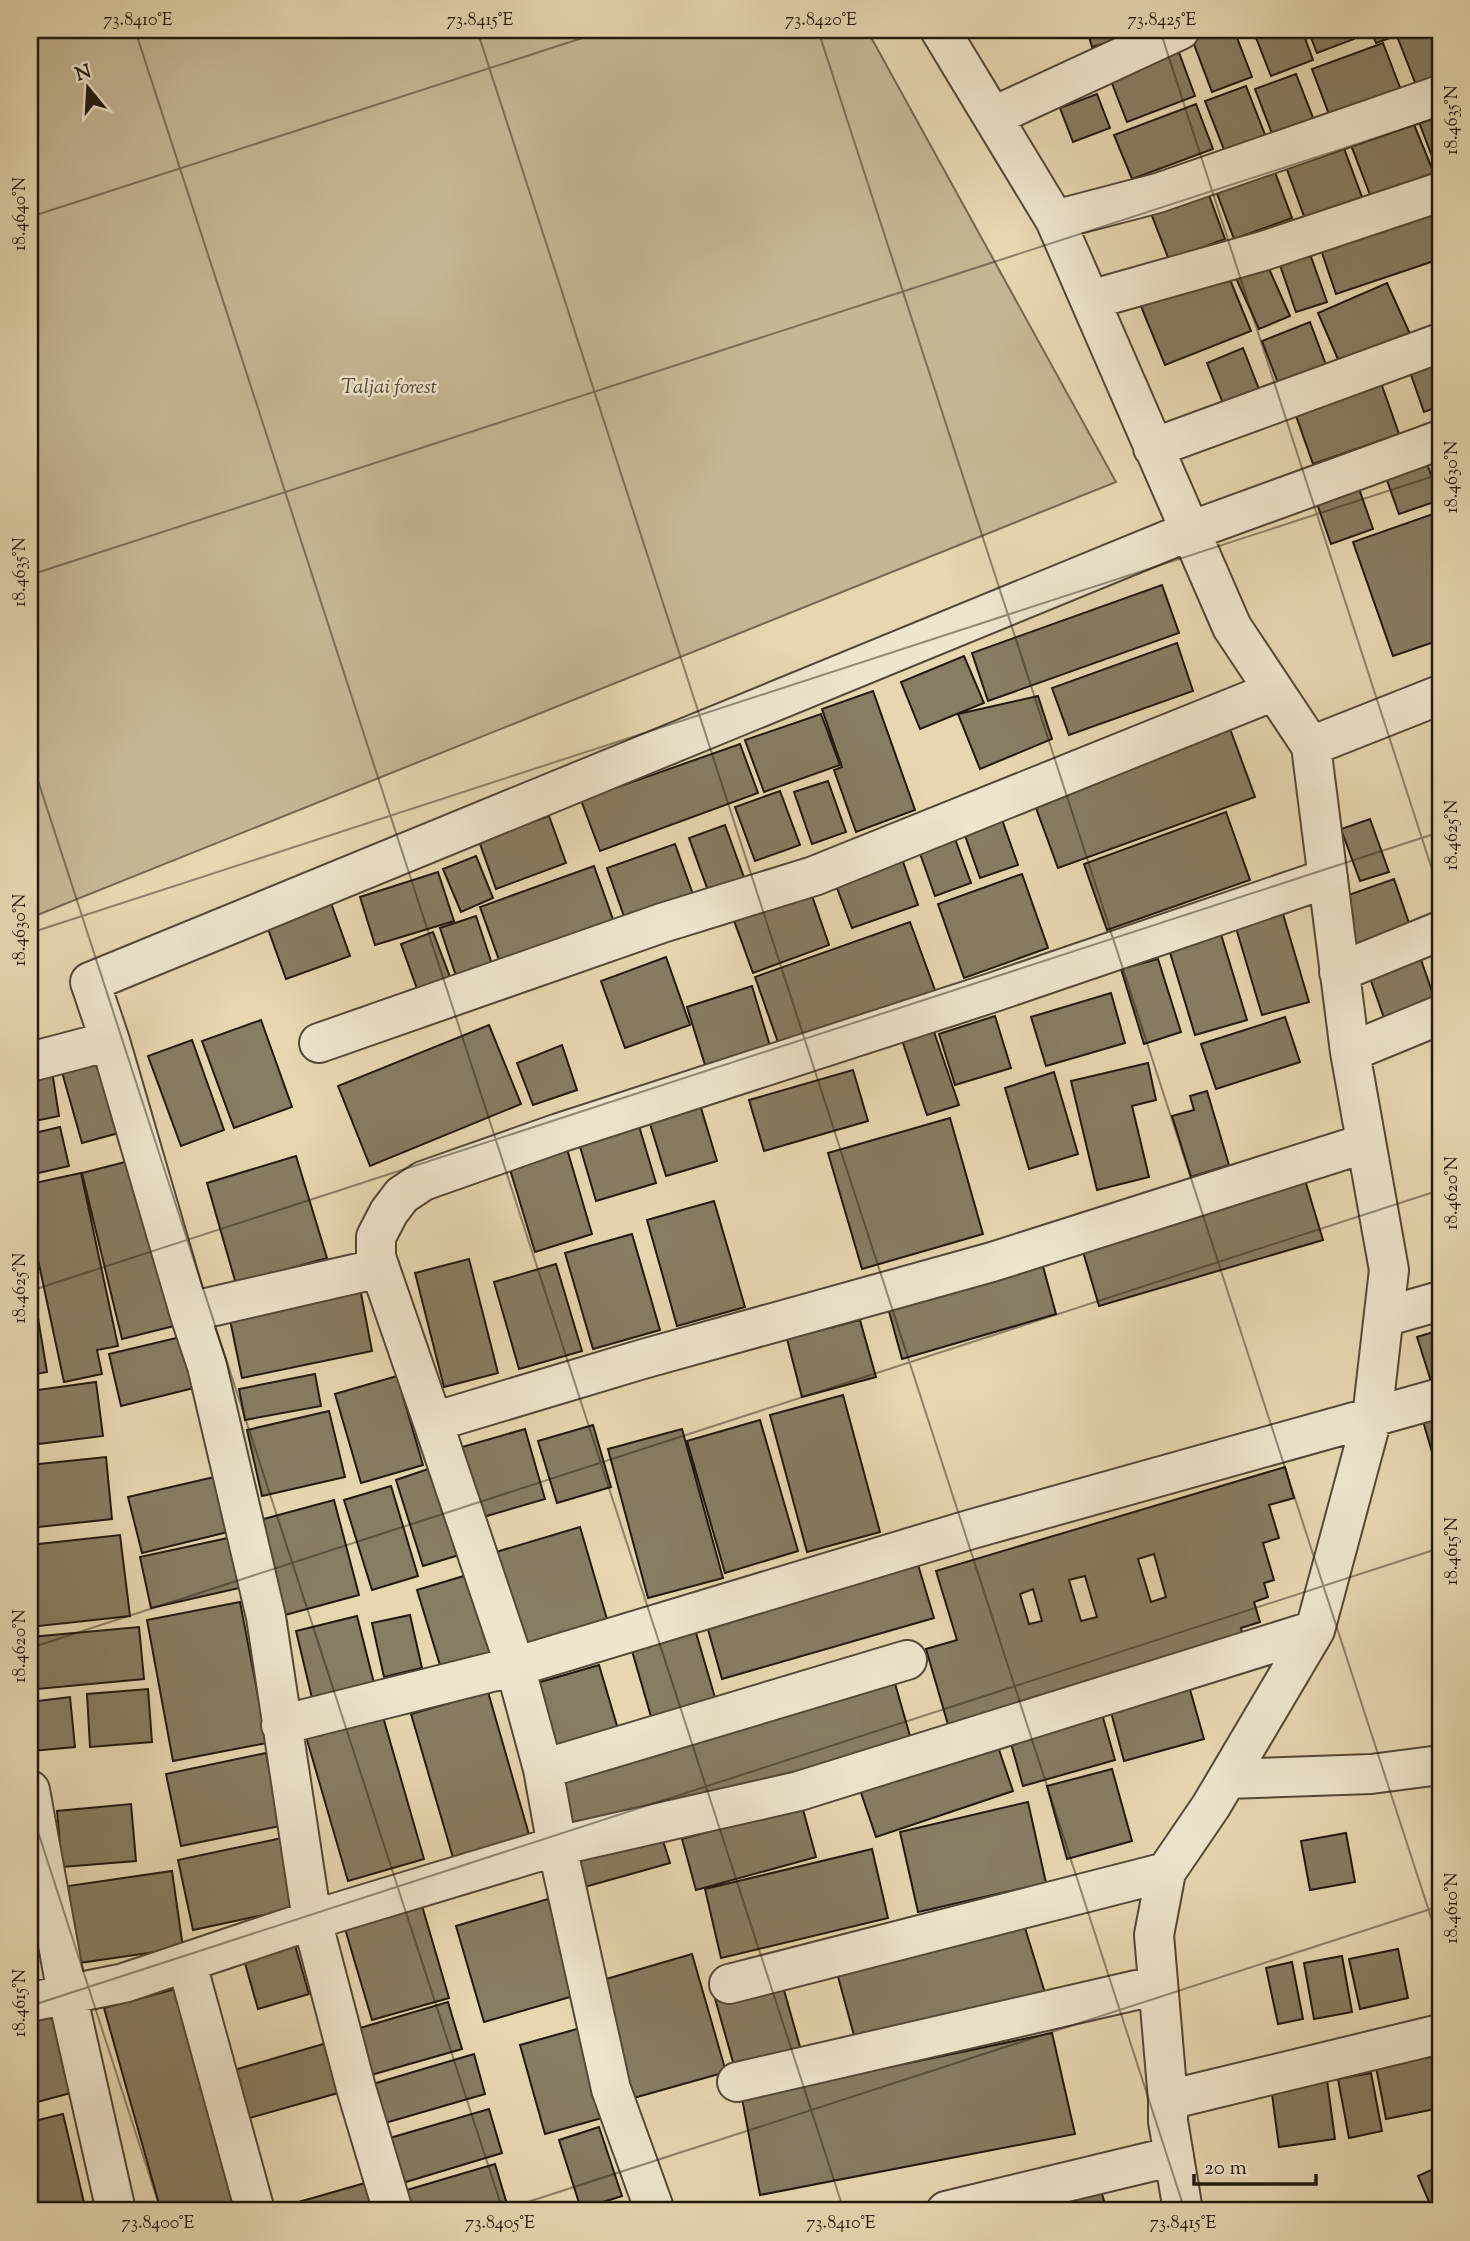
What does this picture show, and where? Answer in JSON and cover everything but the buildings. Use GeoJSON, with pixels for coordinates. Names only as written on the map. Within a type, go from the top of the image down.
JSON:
{"type":"FeatureCollection","features":[{"type":"Feature","properties":{"kind":"street"},"geometry":{"type":"LineString","coordinates":[[940,30],[1055,220],[1231,627],[1311,746],[1350,1052],[1389,1270],[1372,1418],[1315,1630],[1227,1779],[1166,1872],[1154,1935],[1168,2121],[1182,2211]]}},
{"type":"Feature","properties":{"kind":"street"},"geometry":{"type":"LineString","coordinates":[[994,117],[1181,30]]}},
{"type":"Feature","properties":{"kind":"street"},"geometry":{"type":"LineString","coordinates":[[1055,220],[1158,193],[1440,95]]}},
{"type":"Feature","properties":{"kind":"street"},"geometry":{"type":"LineString","coordinates":[[1090,300],[1263,251],[1440,192]]}},
{"type":"Feature","properties":{"kind":"street"},"geometry":{"type":"LineString","coordinates":[[1153,447],[1440,343]]}},
{"type":"Feature","properties":{"kind":"street"},"geometry":{"type":"LineString","coordinates":[[393,2211],[356,2088],[312,1920],[266,1617],[208,1366],[189,1312],[110,1041],[90,982],[1190,531],[1440,440]]}},
{"type":"Feature","properties":{"kind":"street"},"geometry":{"type":"LineString","coordinates":[[319,1043],[662,923],[814,876],[1274,691]]}},
{"type":"Feature","properties":{"kind":"street"},"geometry":{"type":"LineString","coordinates":[[1311,746],[1440,695]]}},
{"type":"Feature","properties":{"kind":"street"},"geometry":{"type":"LineString","coordinates":[[655,2211],[611,2088],[557,1846],[543,1769],[515,1666],[376,1257],[376,1237],[389,1212],[402,1195],[423,1181],[1328,878]]}},
{"type":"Feature","properties":{"kind":"street"},"geometry":{"type":"LineString","coordinates":[[1339,972],[1440,931]]}},
{"type":"Feature","properties":{"kind":"street"},"geometry":{"type":"LineString","coordinates":[[1350,1052],[1440,1015]]}},
{"type":"Feature","properties":{"kind":"street"},"geometry":{"type":"LineString","coordinates":[[30,1062],[110,1041]]}},
{"type":"Feature","properties":{"kind":"street"},"geometry":{"type":"LineString","coordinates":[[433,1422],[643,1359],[992,1262],[1366,1143]]}},
{"type":"Feature","properties":{"kind":"street"},"geometry":{"type":"LineString","coordinates":[[189,1312],[380,1268]]}},
{"type":"Feature","properties":{"kind":"street"},"geometry":{"type":"LineString","coordinates":[[1384,1317],[1440,1301]]}},
{"type":"Feature","properties":{"kind":"street"},"geometry":{"type":"LineString","coordinates":[[281,1726],[515,1666],[972,1529],[1440,1398]]}},
{"type":"Feature","properties":{"kind":"street"},"geometry":{"type":"LineString","coordinates":[[30,2002],[124,1983],[312,1920],[557,1846],[799,1791],[1315,1630]]}},
{"type":"Feature","properties":{"kind":"street"},"geometry":{"type":"LineString","coordinates":[[543,1769],[907,1660]]}},
{"type":"Feature","properties":{"kind":"street"},"geometry":{"type":"LineString","coordinates":[[1227,1779],[1371,1774],[1440,1765]]}},
{"type":"Feature","properties":{"kind":"street"},"geometry":{"type":"LineString","coordinates":[[30,1790],[67,1994],[116,2211]]}},
{"type":"Feature","properties":{"kind":"street"},"geometry":{"type":"LineString","coordinates":[[729,1984],[1166,1872]]}},
{"type":"Feature","properties":{"kind":"street"},"geometry":{"type":"LineString","coordinates":[[187,1964],[255,2211]]}},
{"type":"Feature","properties":{"kind":"street"},"geometry":{"type":"LineString","coordinates":[[737,2082],[1158,1984]]}},
{"type":"Feature","properties":{"kind":"street"},"geometry":{"type":"LineString","coordinates":[[1168,2100],[1440,2034]]}},
{"type":"Feature","properties":{"kind":"street"},"geometry":{"type":"LineString","coordinates":[[946,2211],[1174,2156]]}},
{"type":"Feature","properties":{"kind":"green space","name":"Taljai forest"},"geometry":{"type":"Polygon","coordinates":[[[30,30],[867,30],[1116,482],[30,918],[30,30]]]}}]}
